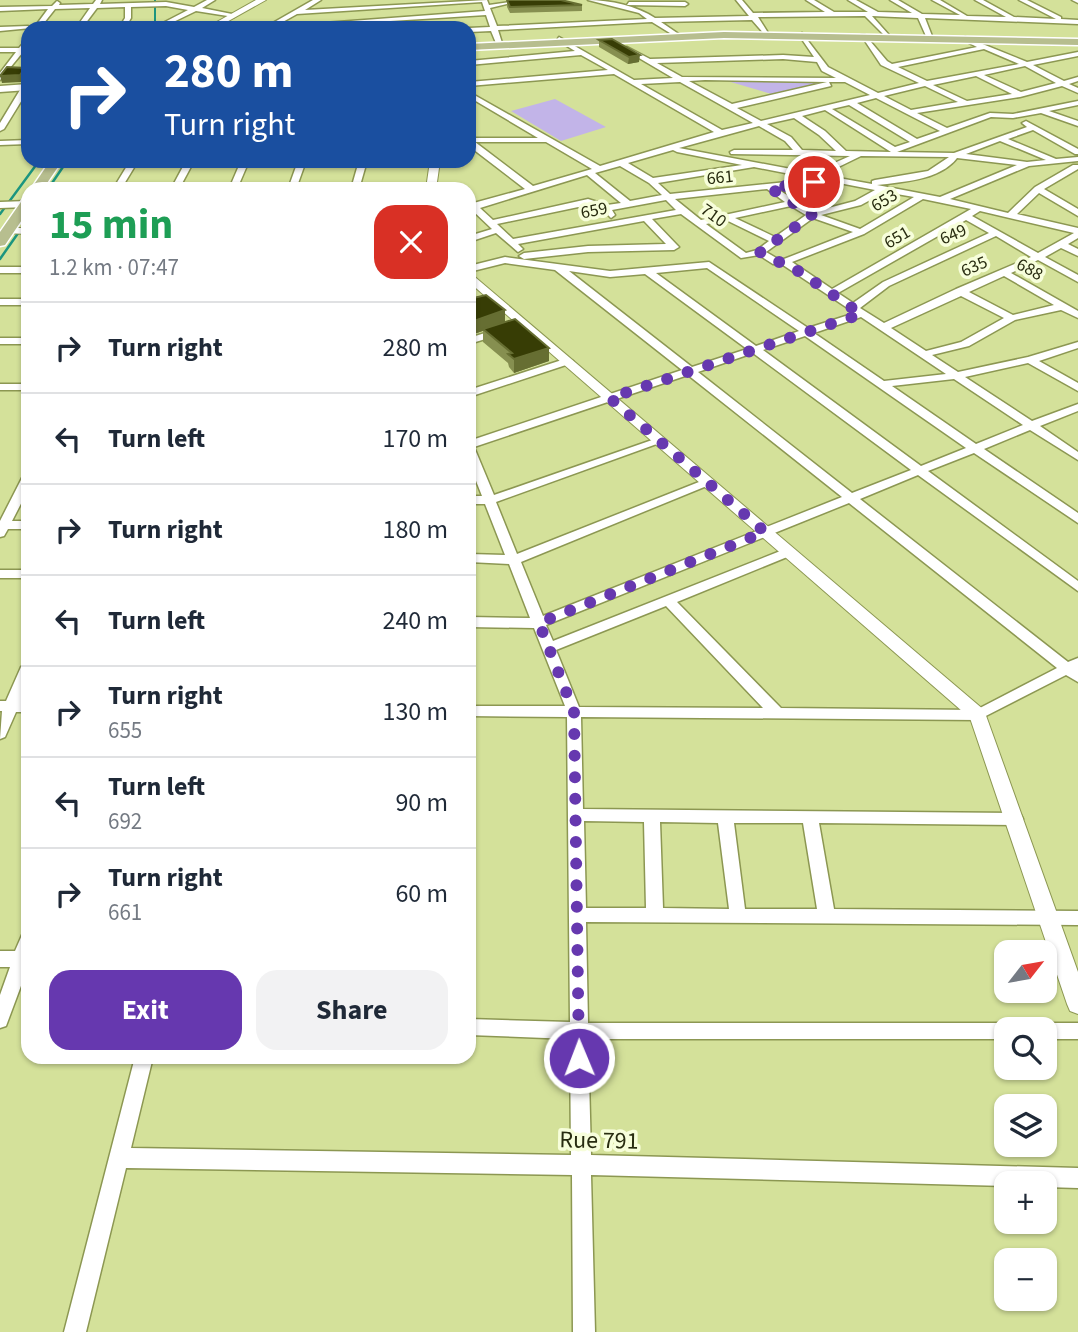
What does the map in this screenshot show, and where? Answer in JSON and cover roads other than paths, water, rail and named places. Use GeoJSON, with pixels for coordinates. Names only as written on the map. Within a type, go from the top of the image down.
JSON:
{"type":"FeatureCollection","features":[{"type":"Feature","properties":{"kind":"main road"},"geometry":{"type":"LineString","coordinates":[[476,46],[677,34],[886,35],[1078,41]]}},
{"type":"Feature","properties":{"kind":"main road"},"geometry":{"type":"LineString","coordinates":[[560,40],[677,34]]}},
{"type":"Feature","properties":{"kind":"main road"},"geometry":{"type":"LineString","coordinates":[[768,34],[1078,41]]}},
{"type":"Feature","properties":{"kind":"main road"},"geometry":{"type":"LineString","coordinates":[[0,89],[21,87]]}},
{"type":"Feature","properties":{"kind":"main road"},"geometry":{"type":"LineString","coordinates":[[4,236],[21,212]]}},
{"type":"Feature","properties":{"kind":"street"},"geometry":{"type":"LineString","coordinates":[[42,21],[61,0]]}},
{"type":"Feature","properties":{"kind":"street"},"geometry":{"type":"LineString","coordinates":[[84,21],[100,0]]}},
{"type":"Feature","properties":{"kind":"street"},"geometry":{"type":"LineString","coordinates":[[171,21],[212,0]]}},
{"type":"Feature","properties":{"kind":"street"},"geometry":{"type":"LineString","coordinates":[[222,21],[262,0]]}},
{"type":"Feature","properties":{"kind":"street"},"geometry":{"type":"LineString","coordinates":[[280,21],[318,0]]}},
{"type":"Feature","properties":{"kind":"street"},"geometry":{"type":"LineString","coordinates":[[297,12],[484,0],[500,44],[509,60]]}},
{"type":"Feature","properties":{"kind":"street"},"geometry":{"type":"LineString","coordinates":[[377,21],[488,10],[521,0]]}},
{"type":"Feature","properties":{"kind":"street"},"geometry":{"type":"LineString","coordinates":[[592,0],[641,12],[677,34]]}},
{"type":"Feature","properties":{"kind":"street"},"geometry":{"type":"LineString","coordinates":[[671,0],[686,2]]}},
{"type":"Feature","properties":{"kind":"street"},"geometry":{"type":"LineString","coordinates":[[739,0],[768,34]]}},
{"type":"Feature","properties":{"kind":"street"},"geometry":{"type":"LineString","coordinates":[[809,0],[831,13]]}},
{"type":"Feature","properties":{"kind":"street"},"geometry":{"type":"LineString","coordinates":[[851,0],[873,14]]}},
{"type":"Feature","properties":{"kind":"street"},"geometry":{"type":"LineString","coordinates":[[892,0],[920,15],[929,36]]}},
{"type":"Feature","properties":{"kind":"street"},"geometry":{"type":"LineString","coordinates":[[935,0],[968,18]]}},
{"type":"Feature","properties":{"kind":"street"},"geometry":{"type":"LineString","coordinates":[[978,0],[1016,19]]}},
{"type":"Feature","properties":{"kind":"street"},"geometry":{"type":"LineString","coordinates":[[1022,0],[1074,24]]}},
{"type":"Feature","properties":{"kind":"street"},"geometry":{"type":"LineString","coordinates":[[610,5],[686,2]]}},
{"type":"Feature","properties":{"kind":"street"},"geometry":{"type":"LineString","coordinates":[[0,9],[166,4],[233,15]]}},
{"type":"Feature","properties":{"kind":"street"},"geometry":{"type":"LineString","coordinates":[[126,21],[128,5]]}},
{"type":"Feature","properties":{"kind":"street"},"geometry":{"type":"LineString","coordinates":[[326,10],[327,21]]}},
{"type":"Feature","properties":{"kind":"street"},"geometry":{"type":"LineString","coordinates":[[696,11],[702,19]]}},
{"type":"Feature","properties":{"kind":"street"},"geometry":{"type":"LineString","coordinates":[[609,13],[626,21]]}},
{"type":"Feature","properties":{"kind":"street"},"geometry":{"type":"LineString","coordinates":[[476,29],[831,13],[1016,19],[1074,24]]}},
{"type":"Feature","properties":{"kind":"street"},"geometry":{"type":"LineString","coordinates":[[873,14],[867,17],[886,35]]}},
{"type":"Feature","properties":{"kind":"street"},"geometry":{"type":"LineString","coordinates":[[0,29],[21,28]]}},
{"type":"Feature","properties":{"kind":"street"},"geometry":{"type":"LineString","coordinates":[[802,35],[825,69],[946,131]]}},
{"type":"Feature","properties":{"kind":"street"},"geometry":{"type":"LineString","coordinates":[[863,36],[880,61],[990,115]]}},
{"type":"Feature","properties":{"kind":"street"},"geometry":{"type":"LineString","coordinates":[[608,39],[788,139],[800,153]]}},
{"type":"Feature","properties":{"kind":"street"},"geometry":{"type":"LineString","coordinates":[[965,39],[1026,64],[1078,91]]}},
{"type":"Feature","properties":{"kind":"street"},"geometry":{"type":"LineString","coordinates":[[560,40],[721,133]]}},
{"type":"Feature","properties":{"kind":"street"},"geometry":{"type":"LineString","coordinates":[[890,67],[985,47]]}},
{"type":"Feature","properties":{"kind":"street"},"geometry":{"type":"LineString","coordinates":[[0,50],[21,50]]}},
{"type":"Feature","properties":{"kind":"street"},"geometry":{"type":"LineString","coordinates":[[476,62],[581,53]]}},
{"type":"Feature","properties":{"kind":"street"},"geometry":{"type":"LineString","coordinates":[[0,78],[21,54]]}},
{"type":"Feature","properties":{"kind":"street"},"geometry":{"type":"LineString","coordinates":[[476,206],[721,133],[925,84],[1077,55]]}},
{"type":"Feature","properties":{"kind":"street"},"geometry":{"type":"LineString","coordinates":[[648,61],[783,57],[820,60]]}},
{"type":"Feature","properties":{"kind":"street"},"geometry":{"type":"LineString","coordinates":[[476,83],[614,72]]}},
{"type":"Feature","properties":{"kind":"street"},"geometry":{"type":"LineString","coordinates":[[977,74],[1020,94]]}},
{"type":"Feature","properties":{"kind":"street"},"geometry":{"type":"LineString","coordinates":[[630,82],[681,79],[846,79]]}},
{"type":"Feature","properties":{"kind":"street"},"geometry":{"type":"LineString","coordinates":[[730,107],[846,79]]}},
{"type":"Feature","properties":{"kind":"street"},"geometry":{"type":"LineString","coordinates":[[911,112],[1020,94],[1078,79]]}},
{"type":"Feature","properties":{"kind":"street"},"geometry":{"type":"LineString","coordinates":[[0,129],[21,96]]}},
{"type":"Feature","properties":{"kind":"street"},"geometry":{"type":"LineString","coordinates":[[476,98],[598,170]]}},
{"type":"Feature","properties":{"kind":"street"},"geometry":{"type":"LineString","coordinates":[[850,102],[918,143]]}},
{"type":"Feature","properties":{"kind":"street"},"geometry":{"type":"LineString","coordinates":[[893,152],[990,115],[1013,116],[1044,112],[1078,103]]}},
{"type":"Feature","properties":{"kind":"street"},"geometry":{"type":"LineString","coordinates":[[826,108],[893,152]]}},
{"type":"Feature","properties":{"kind":"street"},"geometry":{"type":"LineString","coordinates":[[1044,112],[1078,124]]}},
{"type":"Feature","properties":{"kind":"street"},"geometry":{"type":"LineString","coordinates":[[795,115],[822,133],[843,153]]}},
{"type":"Feature","properties":{"kind":"street"},"geometry":{"type":"LineString","coordinates":[[1013,116],[1078,152]]}},
{"type":"Feature","properties":{"kind":"street"},"geometry":{"type":"LineString","coordinates":[[863,185],[923,176],[952,160],[955,155],[1033,127]]}},
{"type":"Feature","properties":{"kind":"street"},"geometry":{"type":"LineString","coordinates":[[1001,139],[1058,162]]}},
{"type":"Feature","properties":{"kind":"street"},"geometry":{"type":"LineString","coordinates":[[476,141],[548,140]]}},
{"type":"Feature","properties":{"kind":"street"},"geometry":{"type":"LineString","coordinates":[[0,143],[21,141]]}},
{"type":"Feature","properties":{"kind":"street"},"geometry":{"type":"LineString","coordinates":[[476,146],[531,189]]}},
{"type":"Feature","properties":{"kind":"street"},"geometry":{"type":"LineString","coordinates":[[669,149],[701,152],[893,152],[955,155],[1027,164],[1058,162],[1077,165]]}},
{"type":"Feature","properties":{"kind":"street"},"geometry":{"type":"LineString","coordinates":[[701,152],[941,200],[1078,233]]}},
{"type":"Feature","properties":{"kind":"street"},"geometry":{"type":"LineString","coordinates":[[813,176],[861,154]]}},
{"type":"Feature","properties":{"kind":"street","name":"710"},"geometry":{"type":"LineString","coordinates":[[621,163],[652,181],[682,211],[744,256],[761,250],[776,262],[785,262],[1078,457]]}},
{"type":"Feature","properties":{"kind":"street"},"geometry":{"type":"LineString","coordinates":[[652,181],[761,164]]}},
{"type":"Feature","properties":{"kind":"street"},"geometry":{"type":"LineString","coordinates":[[941,200],[1027,164]]}},
{"type":"Feature","properties":{"kind":"street"},"geometry":{"type":"LineString","coordinates":[[1010,216],[1038,189],[1077,165]]}},
{"type":"Feature","properties":{"kind":"street"},"geometry":{"type":"LineString","coordinates":[[588,173],[628,204]]}},
{"type":"Feature","properties":{"kind":"street"},"geometry":{"type":"LineString","coordinates":[[1063,175],[1078,181]]}},
{"type":"Feature","properties":{"kind":"street","name":"661"},"geometry":{"type":"LineString","coordinates":[[606,208],[667,197],[836,179]]}},
{"type":"Feature","properties":{"kind":"street"},"geometry":{"type":"LineString","coordinates":[[770,188],[812,215],[861,232]]}},
{"type":"Feature","properties":{"kind":"street"},"geometry":{"type":"LineString","coordinates":[[761,250],[812,215],[858,203],[884,189]]}},
{"type":"Feature","properties":{"kind":"street"},"geometry":{"type":"LineString","coordinates":[[1038,189],[1078,213]]}},
{"type":"Feature","properties":{"kind":"street","name":"653"},"geometry":{"type":"LineString","coordinates":[[785,262],[861,232],[921,197]]}},
{"type":"Feature","properties":{"kind":"street"},"geometry":{"type":"LineString","coordinates":[[476,236],[494,227],[588,202],[606,208],[616,222]]}},
{"type":"Feature","properties":{"kind":"street"},"geometry":{"type":"LineString","coordinates":[[0,205],[21,203]]}},
{"type":"Feature","properties":{"kind":"street"},"geometry":{"type":"LineString","coordinates":[[698,223],[791,203]]}},
{"type":"Feature","properties":{"kind":"street","name":"651"},"geometry":{"type":"LineString","coordinates":[[831,293],[978,209]]}},
{"type":"Feature","properties":{"kind":"street"},"geometry":{"type":"LineString","coordinates":[[476,211],[512,242],[522,259],[610,274],[709,265],[1078,519]]}},
{"type":"Feature","properties":{"kind":"street","name":"659"},"geometry":{"type":"LineString","coordinates":[[512,242],[682,211]]}},
{"type":"Feature","properties":{"kind":"street"},"geometry":{"type":"LineString","coordinates":[[965,216],[1078,279]]}},
{"type":"Feature","properties":{"kind":"street"},"geometry":{"type":"LineString","coordinates":[[727,217],[774,240]]}},
{"type":"Feature","properties":{"kind":"street"},"geometry":{"type":"LineString","coordinates":[[476,267],[505,260],[589,249],[674,247],[646,218]]}},
{"type":"Feature","properties":{"kind":"street","name":"649"},"geometry":{"type":"LineString","coordinates":[[476,445],[806,332],[857,311],[898,277],[996,233]]}},
{"type":"Feature","properties":{"kind":"street","name":"635"},"geometry":{"type":"LineString","coordinates":[[882,328],[1038,257],[1078,233]]}},
{"type":"Feature","properties":{"kind":"street"},"geometry":{"type":"LineString","coordinates":[[1061,244],[1078,253]]}},
{"type":"Feature","properties":{"kind":"street"},"geometry":{"type":"LineString","coordinates":[[476,711],[978,715],[1075,669],[851,498],[558,267]]}},
{"type":"Feature","properties":{"kind":"street"},"geometry":{"type":"LineString","coordinates":[[0,270],[21,270]]}},
{"type":"Feature","properties":{"kind":"street"},"geometry":{"type":"LineString","coordinates":[[648,271],[1078,587]]}},
{"type":"Feature","properties":{"kind":"street","name":"688"},"geometry":{"type":"LineString","coordinates":[[1003,272],[1078,315]]}},
{"type":"Feature","properties":{"kind":"street"},"geometry":{"type":"LineString","coordinates":[[476,282],[978,715],[1078,1004]]}},
{"type":"Feature","properties":{"kind":"street"},"geometry":{"type":"LineString","coordinates":[[959,291],[1012,318]]}},
{"type":"Feature","properties":{"kind":"street"},"geometry":{"type":"LineString","coordinates":[[0,302],[21,302]]}},
{"type":"Feature","properties":{"kind":"street"},"geometry":{"type":"LineString","coordinates":[[922,355],[965,344],[1012,318],[1065,306]]}},
{"type":"Feature","properties":{"kind":"street"},"geometry":{"type":"LineString","coordinates":[[476,337],[523,323]]}},
{"type":"Feature","properties":{"kind":"street"},"geometry":{"type":"LineString","coordinates":[[0,341],[21,341]]}},
{"type":"Feature","properties":{"kind":"street"},"geometry":{"type":"LineString","coordinates":[[881,384],[954,376],[1030,360],[1078,345]]}},
{"type":"Feature","properties":{"kind":"street"},"geometry":{"type":"LineString","coordinates":[[1030,360],[1078,388]]}},
{"type":"Feature","properties":{"kind":"street"},"geometry":{"type":"LineString","coordinates":[[476,392],[568,362]]}},
{"type":"Feature","properties":{"kind":"street"},"geometry":{"type":"LineString","coordinates":[[0,387],[21,387]]}},
{"type":"Feature","properties":{"kind":"street"},"geometry":{"type":"LineString","coordinates":[[476,622],[539,623],[1078,407]]}},
{"type":"Feature","properties":{"kind":"street"},"geometry":{"type":"LineString","coordinates":[[476,500],[490,500],[659,441]]}},
{"type":"Feature","properties":{"kind":"street"},"geometry":{"type":"LineString","coordinates":[[476,465],[574,712],[584,1332]]}},
{"type":"Feature","properties":{"kind":"street"},"geometry":{"type":"LineString","coordinates":[[476,558],[514,560],[708,483]]}},
{"type":"Feature","properties":{"kind":"street"},"geometry":{"type":"LineString","coordinates":[[1,528],[21,491]]}},
{"type":"Feature","properties":{"kind":"street"},"geometry":{"type":"LineString","coordinates":[[1,528],[21,526]]}},
{"type":"Feature","properties":{"kind":"street"},"geometry":{"type":"LineString","coordinates":[[549,649],[788,552]]}},
{"type":"Feature","properties":{"kind":"street"},"geometry":{"type":"LineString","coordinates":[[0,574],[21,574]]}},
{"type":"Feature","properties":{"kind":"street"},"geometry":{"type":"LineString","coordinates":[[668,600],[777,713]]}},
{"type":"Feature","properties":{"kind":"street"},"geometry":{"type":"LineString","coordinates":[[0,733],[6,706],[21,679]]}},
{"type":"Feature","properties":{"kind":"street"},"geometry":{"type":"LineString","coordinates":[[576,815],[1015,819]]}},
{"type":"Feature","properties":{"kind":"street"},"geometry":{"type":"LineString","coordinates":[[652,816],[655,916]]}},
{"type":"Feature","properties":{"kind":"street"},"geometry":{"type":"LineString","coordinates":[[725,817],[738,916]]}},
{"type":"Feature","properties":{"kind":"street"},"geometry":{"type":"LineString","coordinates":[[810,817],[827,917]]}},
{"type":"Feature","properties":{"kind":"street"},"geometry":{"type":"LineString","coordinates":[[577,915],[1078,918]]}},
{"type":"Feature","properties":{"kind":"street"},"geometry":{"type":"LineString","coordinates":[[0,959],[21,959]]}},
{"type":"Feature","properties":{"kind":"street"},"geometry":{"type":"LineString","coordinates":[[0,1020],[21,969]]}},
{"type":"Feature","properties":{"kind":"street"},"geometry":{"type":"LineString","coordinates":[[476,1027],[579,1031],[994,1031]]}},
{"type":"Feature","properties":{"kind":"street"},"geometry":{"type":"LineString","coordinates":[[1057,1031],[1078,1031]]}},
{"type":"Feature","properties":{"kind":"street"},"geometry":{"type":"LineString","coordinates":[[75,1332],[142,1064]]}},
{"type":"Feature","properties":{"kind":"street","name":"Rue 791"},"geometry":{"type":"LineString","coordinates":[[119,1158],[581,1165],[1078,1178]]}},
{"type":"Feature","properties":{"kind":"waterway"},"geometry":{"type":"LineString","coordinates":[[155,0],[155,21]]}},
{"type":"Feature","properties":{"kind":"waterway"},"geometry":{"type":"LineString","coordinates":[[24,182],[34,168]]}},
{"type":"Feature","properties":{"kind":"waterway"},"geometry":{"type":"LineString","coordinates":[[53,182],[62,168]]}},
{"type":"Feature","properties":{"kind":"waterway"},"geometry":{"type":"LineString","coordinates":[[0,214],[21,185]]}},
{"type":"Feature","properties":{"kind":"waterway"},"geometry":{"type":"LineString","coordinates":[[0,259],[21,229]]}}]}
